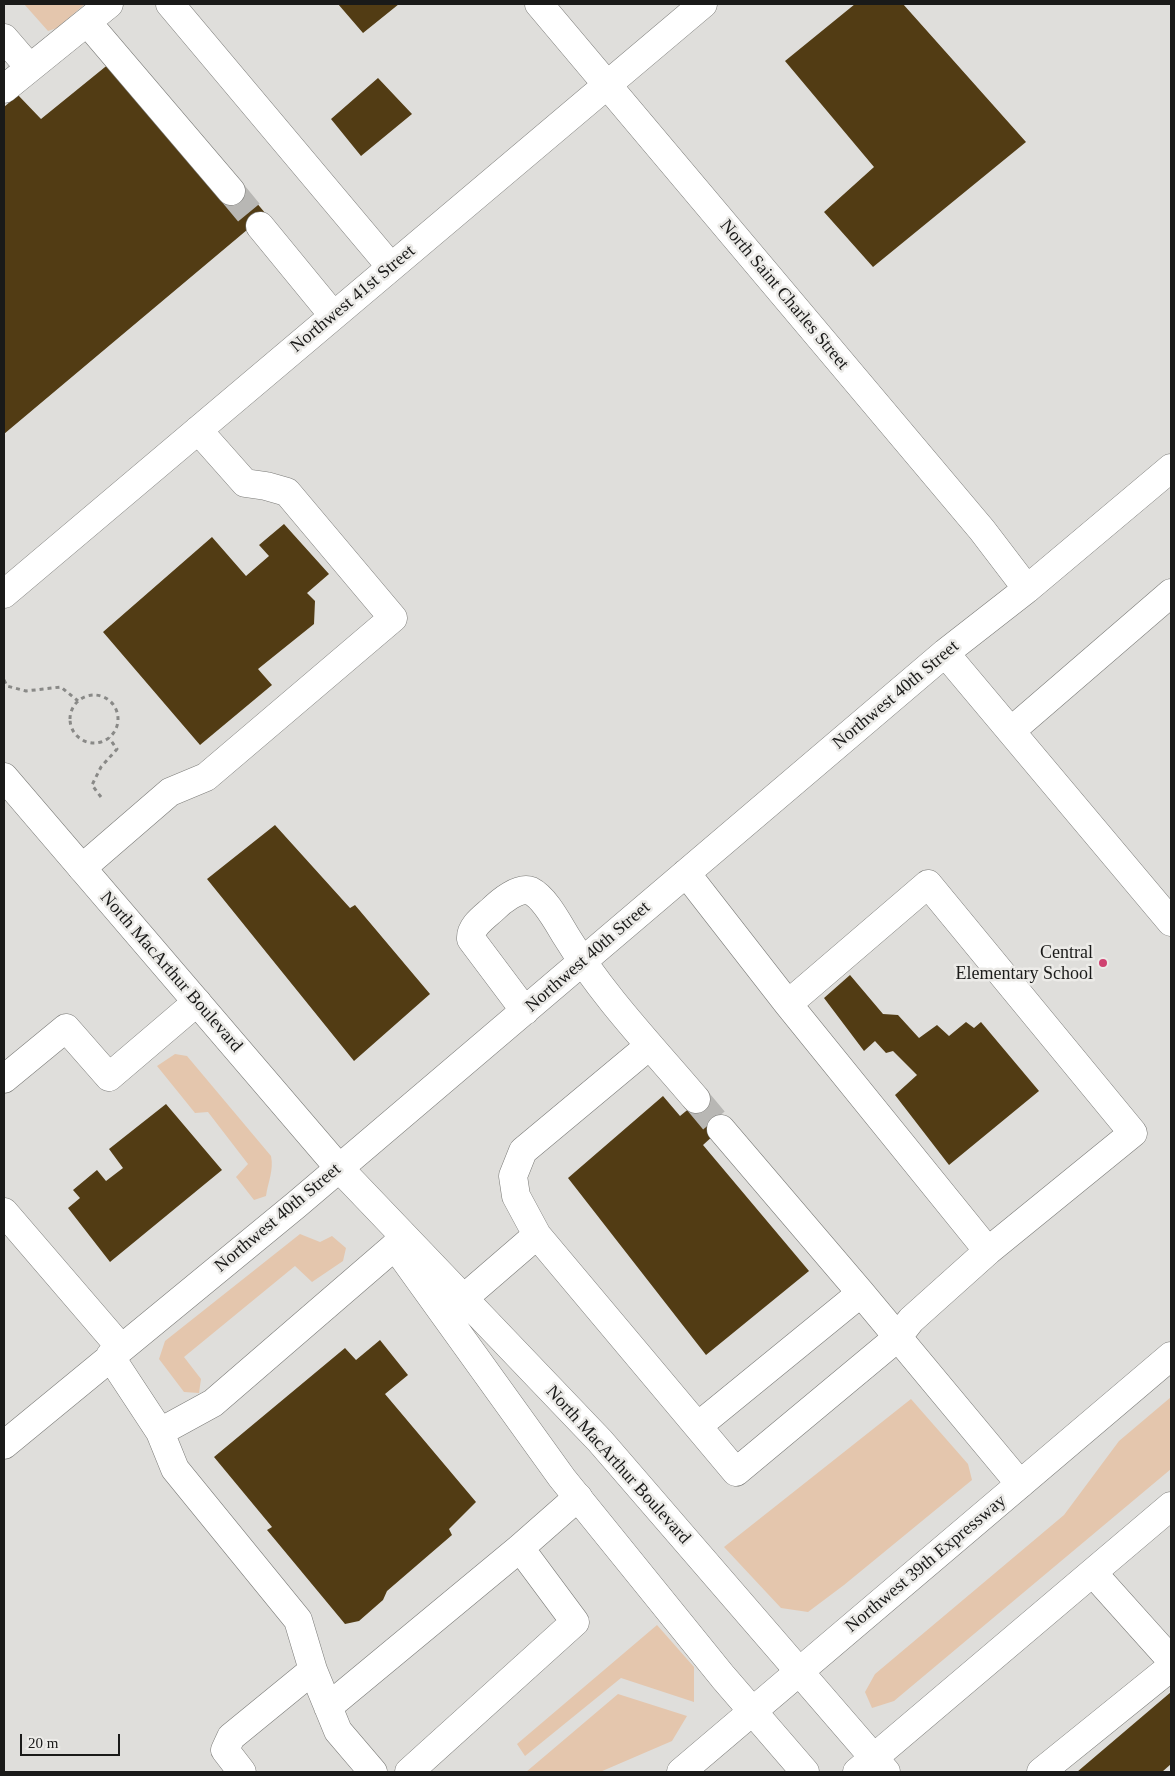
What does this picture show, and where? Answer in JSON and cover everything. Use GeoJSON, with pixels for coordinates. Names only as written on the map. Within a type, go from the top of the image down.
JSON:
{"type":"FeatureCollection","features":[{"type":"Feature","properties":{"kind":"main road"},"geometry":{"type":"LineString","coordinates":[[4,89],[110,4]]}},
{"type":"Feature","properties":{"kind":"main road"},"geometry":{"type":"LineString","coordinates":[[170,4],[391,267]]}},
{"type":"Feature","properties":{"kind":"main road","name":"North Saint Charles Street"},"geometry":{"type":"LineString","coordinates":[[539,4],[982,530],[1027,589]]}},
{"type":"Feature","properties":{"kind":"main road","name":"Northwest 41st Street"},"geometry":{"type":"LineString","coordinates":[[4,594],[703,4]]}},
{"type":"Feature","properties":{"kind":"main road"},"geometry":{"type":"LineString","coordinates":[[87,22],[231,191]]}},
{"type":"Feature","properties":{"kind":"main road"},"geometry":{"type":"LineString","coordinates":[[4,38],[29,68]]}},
{"type":"Feature","properties":{"kind":"main road"},"geometry":{"type":"LineString","coordinates":[[260,226],[333,316]]}},
{"type":"Feature","properties":{"kind":"main road"},"geometry":{"type":"LineString","coordinates":[[82,868],[170,792],[206,777],[393,618],[287,492],[245,483],[198,430]]}},
{"type":"Feature","properties":{"kind":"main road","name":"Northwest 40th Street"},"geometry":{"type":"LineString","coordinates":[[4,1445],[339,1168],[945,653],[1027,589],[1171,468]]}},
{"type":"Feature","properties":{"kind":"main road"},"geometry":{"type":"LineString","coordinates":[[1011,731],[1171,593]]}},
{"type":"Feature","properties":{"kind":"main road"},"geometry":{"type":"LineString","coordinates":[[945,653],[1171,922]]}},
{"type":"Feature","properties":{"kind":"main road","name":"North MacArthur Boulevard"},"geometry":{"type":"LineString","coordinates":[[7,786],[82,868],[339,1168],[600,1441],[799,1672],[872,1767]]}},
{"type":"Feature","properties":{"kind":"main road"},"geometry":{"type":"LineString","coordinates":[[686,873],[788,1004],[988,1251]]}},
{"type":"Feature","properties":{"kind":"main road"},"geometry":{"type":"LineString","coordinates":[[650,1046],[523,1152],[513,1176],[516,1196],[537,1235],[736,1472],[897,1338],[911,1320],[988,1251],[1134,1133],[928,884],[788,1004]]}},
{"type":"Feature","properties":{"kind":"main road"},"geometry":{"type":"LineString","coordinates":[[525,1011],[471,939],[470,933],[498,904],[514,894],[525,890],[531,891],[540,898],[554,916],[582,961],[650,1046],[696,1099]]}},
{"type":"Feature","properties":{"kind":"main road"},"geometry":{"type":"LineString","coordinates":[[4,1079],[66,1028],[109,1077],[197,1002]]}},
{"type":"Feature","properties":{"kind":"main road"},"geometry":{"type":"LineString","coordinates":[[721,1128],[1020,1484]]}},
{"type":"Feature","properties":{"kind":"main road","name":"North MacArthur Boulevard"},"geometry":{"type":"LineString","coordinates":[[339,1168],[562,1478],[723,1677],[805,1772]]}},
{"type":"Feature","properties":{"kind":"main road"},"geometry":{"type":"LineString","coordinates":[[4,1212],[116,1352],[160,1432],[175,1469],[298,1620],[313,1670],[338,1731],[373,1772]]}},
{"type":"Feature","properties":{"kind":"main road"},"geometry":{"type":"LineString","coordinates":[[464,1298],[537,1235]]}},
{"type":"Feature","properties":{"kind":"main road"},"geometry":{"type":"LineString","coordinates":[[160,1432],[213,1403],[395,1246]]}},
{"type":"Feature","properties":{"kind":"main road"},"geometry":{"type":"LineString","coordinates":[[698,1426],[861,1293]]}},
{"type":"Feature","properties":{"kind":"main road","name":"Northwest 39th Expressway"},"geometry":{"type":"LineString","coordinates":[[681,1772],[1171,1356]]}},
{"type":"Feature","properties":{"kind":"main road"},"geometry":{"type":"LineString","coordinates":[[328,1707],[520,1548],[578,1497]]}},
{"type":"Feature","properties":{"kind":"main road"},"geometry":{"type":"LineString","coordinates":[[872,1767],[1093,1572],[1171,1506]]}},
{"type":"Feature","properties":{"kind":"main road"},"geometry":{"type":"LineString","coordinates":[[410,1772],[575,1622],[520,1548]]}},
{"type":"Feature","properties":{"kind":"main road"},"geometry":{"type":"LineString","coordinates":[[1093,1572],[1171,1660]]}},
{"type":"Feature","properties":{"kind":"main road"},"geometry":{"type":"LineString","coordinates":[[1042,1772],[1171,1667]]}},
{"type":"Feature","properties":{"kind":"main road"},"geometry":{"type":"LineString","coordinates":[[242,1772],[224,1750],[231,1737],[313,1670]]}},
{"type":"Feature","properties":{"kind":"path"},"geometry":{"type":"LineString","coordinates":[[4,680],[7,686],[26,691],[61,687],[78,701]]}},
{"type":"Feature","properties":{"kind":"path"},"geometry":{"type":"LineString","coordinates":[[100,695],[113,703],[116,709],[118,724],[109,738],[102,741],[86,741],[78,737],[73,730],[70,723],[70,714],[78,701],[85,696],[100,695]]}},
{"type":"Feature","properties":{"kind":"path"},"geometry":{"type":"LineString","coordinates":[[101,797],[92,785],[101,766],[117,750],[109,738]]}},
{"type":"Feature","properties":{"kind":"shaded area"},"geometry":{"type":"Polygon","coordinates":[[[24,4],[85,4],[57,28],[48,31],[24,4]]]}},
{"type":"Feature","properties":{"kind":"shaded area"},"geometry":{"type":"Polygon","coordinates":[[[175,1054],[187,1056],[271,1156],[271,1171],[266,1196],[254,1200],[236,1177],[248,1164],[208,1112],[195,1113],[157,1066],[175,1054]]]}},
{"type":"Feature","properties":{"kind":"shaded area"},"geometry":{"type":"Polygon","coordinates":[[[300,1234],[320,1242],[332,1236],[346,1248],[343,1261],[312,1282],[295,1266],[184,1357],[201,1379],[199,1393],[184,1392],[159,1359],[165,1341],[300,1234]]]}},
{"type":"Feature","properties":{"kind":"shaded area"},"geometry":{"type":"Polygon","coordinates":[[[1171,1397],[1171,1469],[894,1701],[872,1708],[865,1692],[875,1674],[1064,1515],[1119,1441],[1171,1397]]]}},
{"type":"Feature","properties":{"kind":"shaded area"},"geometry":{"type":"Polygon","coordinates":[[[911,1399],[968,1464],[972,1480],[844,1585],[808,1612],[781,1608],[724,1547],[911,1399]]]}},
{"type":"Feature","properties":{"kind":"shaded area"},"geometry":{"type":"Polygon","coordinates":[[[657,1625],[694,1667],[694,1702],[621,1678],[525,1756],[517,1744],[657,1625]]]}},
{"type":"Feature","properties":{"kind":"shaded area"},"geometry":{"type":"Polygon","coordinates":[[[618,1694],[687,1716],[672,1741],[600,1772],[526,1772],[618,1694]]]}},
{"type":"Feature","properties":{"kind":"building"},"geometry":{"type":"Polygon","coordinates":[[[338,4],[399,4],[363,33],[338,4]]]}},
{"type":"Feature","properties":{"kind":"building"},"geometry":{"type":"Polygon","coordinates":[[[855,4],[903,4],[1026,142],[873,267],[824,212],[874,167],[785,61],[855,4]]]}},
{"type":"Feature","properties":{"kind":"building"},"geometry":{"type":"Polygon","coordinates":[[[110,63],[225,205],[244,188],[266,214],[4,434],[4,107],[18,95],[41,119],[110,63]]]}},
{"type":"Feature","properties":{"kind":"building"},"geometry":{"type":"Polygon","coordinates":[[[378,78],[412,114],[361,156],[331,119],[378,78]]]}},
{"type":"Feature","properties":{"kind":"building"},"geometry":{"type":"Polygon","coordinates":[[[284,524],[329,574],[307,593],[315,601],[314,624],[258,669],[272,685],[200,745],[103,632],[212,537],[246,576],[269,556],[259,545],[284,524]]]}},
{"type":"Feature","properties":{"kind":"building"},"geometry":{"type":"Polygon","coordinates":[[[275,825],[350,908],[355,905],[430,994],[354,1061],[207,879],[275,825]]]}},
{"type":"Feature","properties":{"kind":"building"},"geometry":{"type":"Polygon","coordinates":[[[850,975],[883,1014],[898,1015],[919,1038],[937,1025],[949,1036],[966,1022],[974,1028],[981,1022],[1039,1091],[949,1165],[895,1095],[917,1075],[893,1051],[886,1053],[875,1041],[864,1051],[824,998],[850,975]]]}},
{"type":"Feature","properties":{"kind":"building"},"geometry":{"type":"Polygon","coordinates":[[[663,1096],[680,1116],[702,1098],[725,1125],[703,1145],[809,1271],[706,1355],[568,1178],[663,1096]]]}},
{"type":"Feature","properties":{"kind":"building"},"geometry":{"type":"Polygon","coordinates":[[[166,1104],[222,1170],[110,1262],[68,1208],[80,1198],[73,1190],[97,1170],[106,1181],[123,1168],[109,1149],[166,1104]]]}},
{"type":"Feature","properties":{"kind":"building"},"geometry":{"type":"Polygon","coordinates":[[[380,1340],[408,1375],[385,1394],[476,1502],[449,1529],[452,1535],[387,1591],[383,1600],[359,1621],[345,1624],[267,1530],[272,1527],[214,1457],[345,1348],[356,1360],[380,1340]]]}},
{"type":"Feature","properties":{"kind":"building"},"geometry":{"type":"Polygon","coordinates":[[[1171,1692],[1171,1764],[1162,1772],[1077,1772],[1171,1692]]]}},
{"type":"Feature","properties":{"kind":"tunnel"},"geometry":{"type":"LineString","coordinates":[[231,191],[260,226]]}},
{"type":"Feature","properties":{"kind":"tunnel"},"geometry":{"type":"LineString","coordinates":[[696,1099],[721,1129]]}},
{"type":"Feature","properties":{"kind":"place","name":"Central Elementary School"},"geometry":{"type":"Point","coordinates":[1103,963]}}]}
